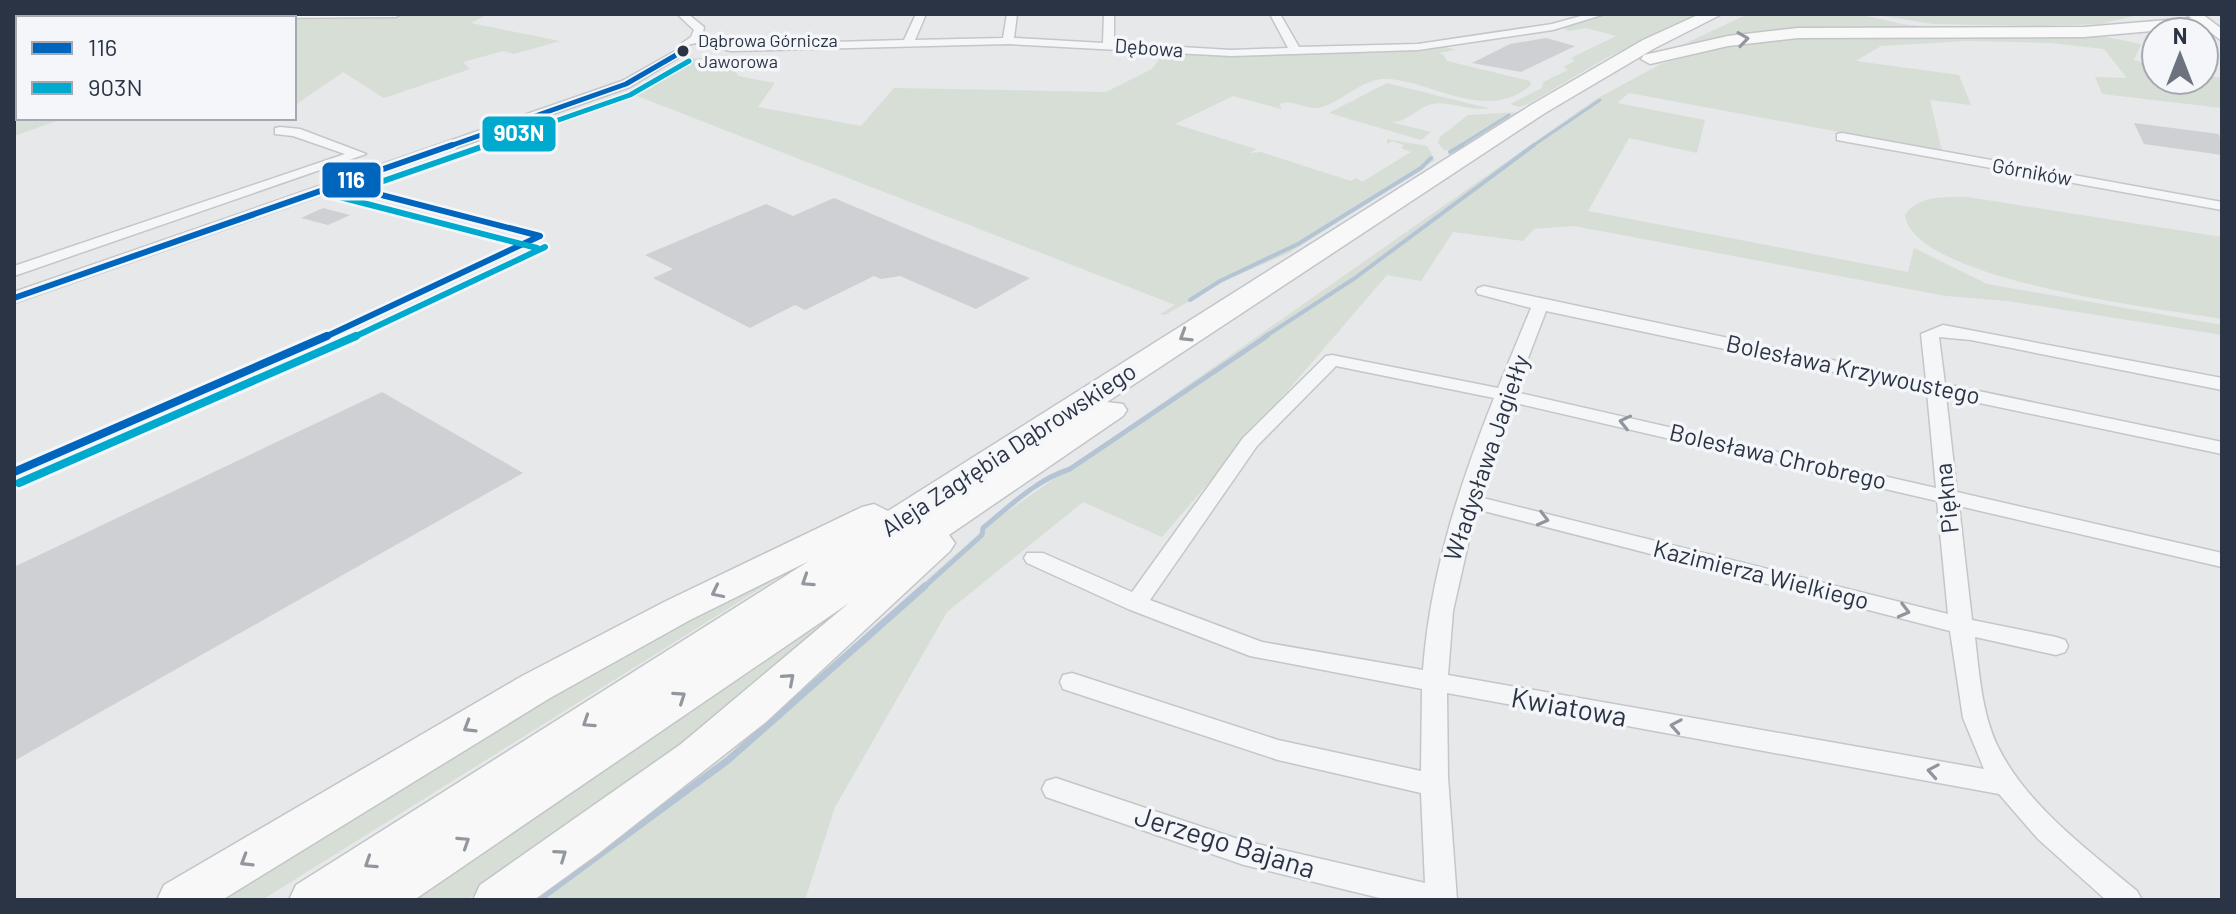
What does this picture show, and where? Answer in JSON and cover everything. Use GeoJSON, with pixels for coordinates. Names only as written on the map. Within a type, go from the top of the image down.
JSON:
{"type":"FeatureCollection","features":[{"type":"Feature","properties":{"kind":"main road"},"geometry":{"type":"LineString","coordinates":[[1863,14],[1911,24],[1957,28],[2091,27],[2140,21]]}},
{"type":"Feature","properties":{"kind":"main road","name":"Aleja Zagłębia Dąbrowskiego"},"geometry":{"type":"LineString","coordinates":[[313,900],[1012,462],[1640,62],[1720,17]]}},
{"type":"Feature","properties":{"kind":"main road","name":"Aleja Zagłębia Dąbrowskiego"},"geometry":{"type":"LineString","coordinates":[[375,900],[1298,264],[1601,70],[1720,17]]}},
{"type":"Feature","properties":{"kind":"main road"},"geometry":{"type":"LineString","coordinates":[[1640,62],[1728,41],[1798,33],[2084,32],[2140,22]]}},
{"type":"Feature","properties":{"kind":"main road"},"geometry":{"type":"LineString","coordinates":[[1175,319],[1229,287],[1298,264]]}},
{"type":"Feature","properties":{"kind":"main road"},"geometry":{"type":"LineString","coordinates":[[181,900],[536,687],[677,611],[1012,462]]}},
{"type":"Feature","properties":{"kind":"main road"},"geometry":{"type":"LineString","coordinates":[[497,900],[639,800],[789,680],[1012,462]]}},
{"type":"Feature","properties":{"kind":"street"},"geometry":{"type":"LineString","coordinates":[[296,17],[396,14]]}},
{"type":"Feature","properties":{"kind":"street"},"geometry":{"type":"LineString","coordinates":[[14,298],[570,103],[627,78],[696,39],[700,29],[682,14]]}},
{"type":"Feature","properties":{"kind":"street"},"geometry":{"type":"LineString","coordinates":[[909,42],[921,14]]}},
{"type":"Feature","properties":{"kind":"street"},"geometry":{"type":"LineString","coordinates":[[1008,41],[1012,14]]}},
{"type":"Feature","properties":{"kind":"street"},"geometry":{"type":"LineString","coordinates":[[1108,45],[1109,14]]}},
{"type":"Feature","properties":{"kind":"street"},"geometry":{"type":"LineString","coordinates":[[1275,14],[1295,51]]}},
{"type":"Feature","properties":{"kind":"street","name":"Dębowa"},"geometry":{"type":"LineString","coordinates":[[696,39],[708,45],[742,48],[1008,41],[1223,53],[1445,45],[1553,27],[1600,14]]}},
{"type":"Feature","properties":{"kind":"street"},"geometry":{"type":"LineString","coordinates":[[680,50],[742,48]]}},
{"type":"Feature","properties":{"kind":"street"},"geometry":{"type":"LineString","coordinates":[[280,131],[295,132],[389,166]]}},
{"type":"Feature","properties":{"kind":"street","name":"Górników"},"geometry":{"type":"LineString","coordinates":[[1842,137],[2222,206]]}},
{"type":"Feature","properties":{"kind":"street"},"geometry":{"type":"LineString","coordinates":[[14,271],[357,154]]}},
{"type":"Feature","properties":{"kind":"street","name":"Bolesława Krzywoustego"},"geometry":{"type":"LineString","coordinates":[[1484,291],[2222,448]]}},
{"type":"Feature","properties":{"kind":"street","name":"Władysława Jagiełły"},"geometry":{"type":"LineString","coordinates":[[1440,900],[1434,684],[1448,573],[1467,500],[1540,305]]}},
{"type":"Feature","properties":{"kind":"street","name":"Piękna"},"geometry":{"type":"LineString","coordinates":[[2127,900],[2042,823],[2009,785],[1985,748],[1974,714],[1962,626],[1930,334],[1943,330],[2222,384]]}},
{"type":"Feature","properties":{"kind":"street","name":"Bolesława Chrobrego"},"geometry":{"type":"LineString","coordinates":[[1136,603],[1250,442],[1332,360],[1505,395],[2222,560]]}},
{"type":"Feature","properties":{"kind":"street","name":"Kazimierza Wielkiego"},"geometry":{"type":"LineString","coordinates":[[1467,500],[1962,626],[2056,646]]}},
{"type":"Feature","properties":{"kind":"street","name":"Kwiatowa"},"geometry":{"type":"LineString","coordinates":[[1035,558],[1136,603],[1259,650],[1434,684],[2009,785]]}},
{"type":"Feature","properties":{"kind":"street"},"geometry":{"type":"LineString","coordinates":[[1072,682],[1278,750],[1436,785]]}},
{"type":"Feature","properties":{"kind":"street","name":"Jerzego Bajana"},"geometry":{"type":"LineString","coordinates":[[1056,789],[1244,853],[1440,900]]}},
{"type":"Feature","properties":{"kind":"shaded area"},"geometry":{"type":"Polygon","coordinates":[[[489,14],[471,23],[560,41],[514,54],[503,51],[463,62],[470,69],[384,98],[343,72],[296,105],[296,19],[489,14]]]}},
{"type":"Feature","properties":{"kind":"shaded area"},"geometry":{"type":"Polygon","coordinates":[[[1608,14],[1702,14],[1606,58],[1530,103],[1519,107],[1510,104],[1568,70],[1563,67],[1575,61],[1571,58],[1616,36],[1586,28],[1568,31],[1562,27],[1608,14]]]}},
{"type":"Feature","properties":{"kind":"shaded area"},"geometry":{"type":"Polygon","coordinates":[[[1748,14],[1858,14],[1902,24],[1950,29],[2089,29],[2140,23],[2112,29],[1811,32],[1663,54],[1748,14]]]}},
{"type":"Feature","properties":{"kind":"shaded area"},"geometry":{"type":"Polygon","coordinates":[[[1871,14],[2142,14],[2100,24],[2042,26],[1933,24],[1871,14]]]}},
{"type":"Feature","properties":{"kind":"shaded area"},"geometry":{"type":"Polygon","coordinates":[[[16,24],[16,120],[59,120],[14,136],[16,24]]]}},
{"type":"Feature","properties":{"kind":"shaded area"},"geometry":{"type":"Polygon","coordinates":[[[2091,34],[2140,44],[2134,60],[2140,62],[2140,96],[2220,96],[2220,78],[2222,108],[2102,94],[2095,77],[2127,78],[2104,49],[2050,43],[1966,41],[1881,46],[1856,61],[1959,75],[1971,105],[1930,100],[1942,151],[1629,93],[1617,103],[1705,120],[1697,153],[1629,138],[1588,211],[1908,272],[1914,248],[1987,284],[2222,325],[2222,335],[2008,301],[1946,296],[1574,226],[1534,229],[1523,241],[1453,232],[1421,281],[1387,275],[1162,537],[1083,502],[947,612],[835,807],[805,900],[527,900],[728,755],[991,523],[1596,99],[1661,64],[1737,43],[1816,35],[2091,34]]]}},
{"type":"Feature","properties":{"kind":"shaded area"},"geometry":{"type":"Polygon","coordinates":[[[1446,47],[1456,50],[1439,53],[1447,61],[1530,81],[1531,85],[1515,96],[1480,101],[1408,82],[1381,79],[1316,108],[1285,103],[1280,104],[1281,109],[1233,96],[1175,124],[1256,149],[1250,153],[1261,152],[1351,181],[1356,178],[1362,182],[1411,152],[1401,148],[1404,145],[1392,141],[1387,144],[1387,139],[1427,146],[1435,160],[1289,253],[1222,282],[1165,315],[1160,314],[1175,305],[627,92],[689,59],[726,55],[738,76],[775,83],[758,107],[861,126],[894,88],[1106,92],[1152,69],[1166,50],[1446,47]]]}},
{"type":"Feature","properties":{"kind":"shaded area"},"geometry":{"type":"Polygon","coordinates":[[[1387,83],[1490,108],[1432,104],[1402,120],[1391,122],[1431,132],[1421,140],[1329,113],[1387,83]]]}},
{"type":"Feature","properties":{"kind":"shaded area"},"geometry":{"type":"Polygon","coordinates":[[[1520,112],[1461,150],[1444,150],[1438,143],[1440,137],[1468,115],[1520,112]]]}},
{"type":"Feature","properties":{"kind":"shaded area"},"geometry":{"type":"Polygon","coordinates":[[[1967,197],[2222,237],[2222,319],[2099,299],[1994,274],[1950,258],[1919,238],[1905,215],[1925,201],[1967,197]]]}},
{"type":"Feature","properties":{"kind":"shaded area"},"geometry":{"type":"Polygon","coordinates":[[[803,562],[262,900],[215,900],[603,660],[803,562]]]}},
{"type":"Feature","properties":{"kind":"shaded area"},"geometry":{"type":"Polygon","coordinates":[[[866,593],[688,744],[467,900],[410,900],[866,593]]]}},
{"type":"Feature","properties":{"kind":"building"},"geometry":{"type":"Polygon","coordinates":[[[1546,38],[1575,46],[1521,72],[1472,63],[1510,44],[1546,38]]]}},
{"type":"Feature","properties":{"kind":"building"},"geometry":{"type":"Polygon","coordinates":[[[2134,123],[2219,134],[2222,155],[2144,144],[2134,123]]]}},
{"type":"Feature","properties":{"kind":"building"},"geometry":{"type":"Polygon","coordinates":[[[834,198],[1030,278],[976,309],[900,276],[881,279],[874,276],[805,310],[795,305],[750,328],[653,278],[673,269],[645,255],[766,204],[793,216],[834,198]]]}},
{"type":"Feature","properties":{"kind":"building"},"geometry":{"type":"Polygon","coordinates":[[[323,208],[350,215],[328,225],[301,218],[323,208]]]}},
{"type":"Feature","properties":{"kind":"building"},"geometry":{"type":"Polygon","coordinates":[[[382,392],[523,473],[14,761],[14,567],[382,392]]]}},
{"type":"Feature","properties":{"kind":"waterway"},"geometry":{"type":"LineString","coordinates":[[1531,147],[1600,100]]}},
{"type":"Feature","properties":{"kind":"waterway"},"geometry":{"type":"LineString","coordinates":[[1458,147],[1509,115]]}},
{"type":"Feature","properties":{"kind":"waterway"},"geometry":{"type":"LineString","coordinates":[[1450,152],[1462,145]]}},
{"type":"Feature","properties":{"kind":"waterway"},"geometry":{"type":"LineString","coordinates":[[1263,338],[1355,278],[1534,145]]}},
{"type":"Feature","properties":{"kind":"waterway"},"geometry":{"type":"LineString","coordinates":[[1190,300],[1220,281],[1298,244],[1421,168],[1431,158]]}},
{"type":"Feature","properties":{"kind":"waterway"},"geometry":{"type":"LineString","coordinates":[[923,588],[982,535],[983,528],[1024,494],[1070,469],[1267,336]]}},
{"type":"Feature","properties":{"kind":"waterway"},"geometry":{"type":"LineString","coordinates":[[538,900],[727,761],[925,586]]}},
{"type":"Feature","properties":{"kind":"transit line","name":"116"},"geometry":{"type":"LineString","coordinates":[[14,298],[626,84],[683,51]]}},
{"type":"Feature","properties":{"kind":"transit line","name":"903N"},"geometry":{"type":"LineString","coordinates":[[343,195],[630,95],[689,61]]}},
{"type":"Feature","properties":{"kind":"transit line","name":"116"},"geometry":{"type":"LineString","coordinates":[[339,184],[540,236]]}},
{"type":"Feature","properties":{"kind":"transit line","name":"903N"},"geometry":{"type":"LineString","coordinates":[[336,196],[537,248]]}},
{"type":"Feature","properties":{"kind":"transit line","name":"116"},"geometry":{"type":"LineString","coordinates":[[14,472],[301,348],[540,236]]}},
{"type":"Feature","properties":{"kind":"transit line","name":"903N"},"geometry":{"type":"LineString","coordinates":[[19,483],[306,359],[545,247]]}},
{"type":"Feature","properties":{"kind":"place","name":"Dąbrowa Górnicza Jaworowa"},"geometry":{"type":"Point","coordinates":[683,51]}}]}
